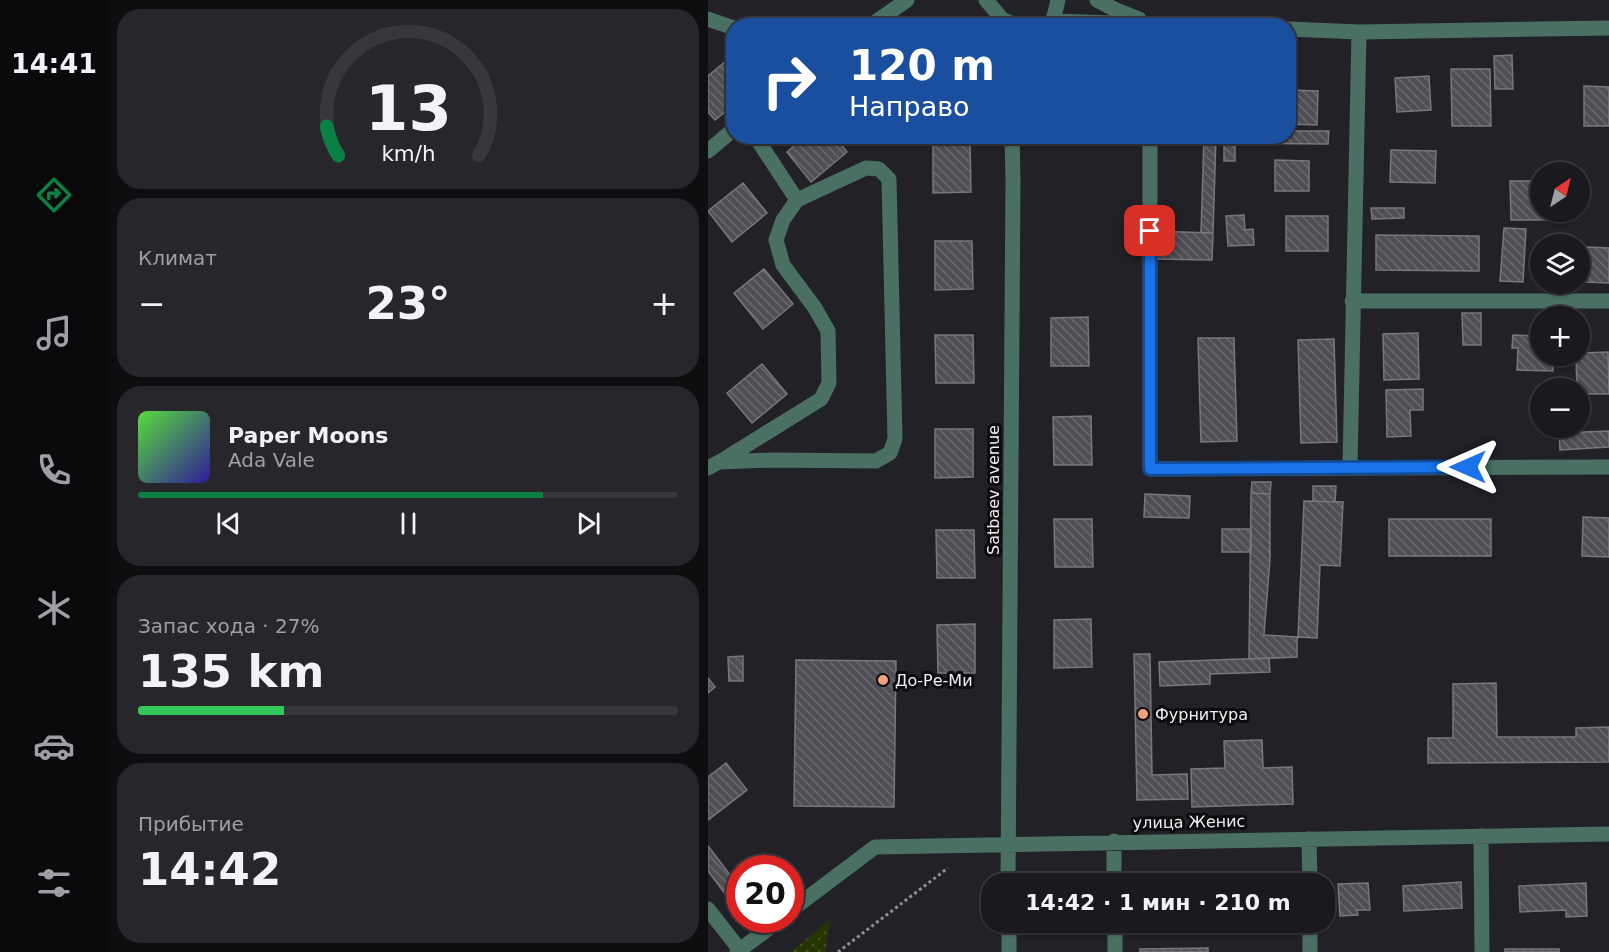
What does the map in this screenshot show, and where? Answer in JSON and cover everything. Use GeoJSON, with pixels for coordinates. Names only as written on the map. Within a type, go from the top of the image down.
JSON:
{"type":"FeatureCollection","features":[{"type":"Feature","properties":{"kind":"street"},"geometry":{"type":"LineString","coordinates":[[881,18],[907,0]]}},
{"type":"Feature","properties":{"kind":"street"},"geometry":{"type":"LineString","coordinates":[[986,0],[999,18]]}},
{"type":"Feature","properties":{"kind":"street"},"geometry":{"type":"LineString","coordinates":[[1049,18],[1058,0]]}},
{"type":"Feature","properties":{"kind":"street"},"geometry":{"type":"LineString","coordinates":[[1097,0],[1135,18]]}},
{"type":"Feature","properties":{"kind":"street"},"geometry":{"type":"LineString","coordinates":[[708,19],[726,25]]}},
{"type":"Feature","properties":{"kind":"street"},"geometry":{"type":"LineString","coordinates":[[1296,29],[1359,32],[1609,28]]}},
{"type":"Feature","properties":{"kind":"street"},"geometry":{"type":"LineString","coordinates":[[1350,467],[1359,32]]}},
{"type":"Feature","properties":{"kind":"street"},"geometry":{"type":"LineString","coordinates":[[708,151],[726,136]]}},
{"type":"Feature","properties":{"kind":"street"},"geometry":{"type":"LineString","coordinates":[[760,144],[797,200]]}},
{"type":"Feature","properties":{"kind":"street","name":"Satbaev avenue"},"geometry":{"type":"LineString","coordinates":[[1008,873],[1012,144]]}},
{"type":"Feature","properties":{"kind":"street"},"geometry":{"type":"LineString","coordinates":[[1150,144],[1150,469],[1609,466]]}},
{"type":"Feature","properties":{"kind":"street"},"geometry":{"type":"LineString","coordinates":[[866,168],[879,169],[889,179],[895,439],[890,453],[876,461],[712,462],[821,399],[829,383],[828,331],[815,308],[783,265],[776,240],[783,220],[797,200],[866,168]]}},
{"type":"Feature","properties":{"kind":"street"},"geometry":{"type":"LineString","coordinates":[[1352,301],[1609,301]]}},
{"type":"Feature","properties":{"kind":"street","name":"улица Женис"},"geometry":{"type":"LineString","coordinates":[[804,900],[875,847],[1609,834]]}},
{"type":"Feature","properties":{"kind":"street"},"geometry":{"type":"LineString","coordinates":[[1481,836],[1482,952]]}},
{"type":"Feature","properties":{"kind":"street"},"geometry":{"type":"LineString","coordinates":[[1309,839],[1310,873]]}},
{"type":"Feature","properties":{"kind":"street"},"geometry":{"type":"LineString","coordinates":[[1114,841],[1114,873]]}},
{"type":"Feature","properties":{"kind":"street"},"geometry":{"type":"LineString","coordinates":[[708,909],[739,951],[763,933]]}},
{"type":"Feature","properties":{"kind":"street"},"geometry":{"type":"LineString","coordinates":[[1009,933],[1009,952]]}},
{"type":"Feature","properties":{"kind":"street"},"geometry":{"type":"LineString","coordinates":[[1115,933],[1115,952]]}},
{"type":"Feature","properties":{"kind":"street"},"geometry":{"type":"LineString","coordinates":[[1310,933],[1310,952]]}},
{"type":"Feature","properties":{"kind":"path"},"geometry":{"type":"LineString","coordinates":[[838,952],[948,868]]}},
{"type":"Feature","properties":{"kind":"green space"},"geometry":{"type":"Polygon","coordinates":[[[830,920],[825,952],[791,952],[830,920]]]}},
{"type":"Feature","properties":{"kind":"building"},"geometry":{"type":"Polygon","coordinates":[[[1512,55],[1513,89],[1495,89],[1494,56],[1512,55]]]}},
{"type":"Feature","properties":{"kind":"building"},"geometry":{"type":"Polygon","coordinates":[[[726,61],[726,111],[715,120],[708,112],[708,76],[726,61]]]}},
{"type":"Feature","properties":{"kind":"building"},"geometry":{"type":"Polygon","coordinates":[[[1451,69],[1490,69],[1491,126],[1452,126],[1451,69]]]}},
{"type":"Feature","properties":{"kind":"building"},"geometry":{"type":"Polygon","coordinates":[[[1429,76],[1431,110],[1397,112],[1395,78],[1429,76]]]}},
{"type":"Feature","properties":{"kind":"building"},"geometry":{"type":"Polygon","coordinates":[[[1584,86],[1609,87],[1609,126],[1584,126],[1584,86]]]}},
{"type":"Feature","properties":{"kind":"building"},"geometry":{"type":"Polygon","coordinates":[[[1296,90],[1318,91],[1317,125],[1296,124],[1296,90]]]}},
{"type":"Feature","properties":{"kind":"building"},"geometry":{"type":"Polygon","coordinates":[[[1296,131],[1329,131],[1328,144],[1296,144],[1296,131]]]}},
{"type":"Feature","properties":{"kind":"building"},"geometry":{"type":"Polygon","coordinates":[[[796,144],[840,144],[847,152],[811,182],[787,152],[796,144]]]}},
{"type":"Feature","properties":{"kind":"building"},"geometry":{"type":"Polygon","coordinates":[[[933,144],[970,144],[971,192],[933,193],[933,144]]]}},
{"type":"Feature","properties":{"kind":"building"},"geometry":{"type":"Polygon","coordinates":[[[1204,144],[1216,144],[1213,233],[1201,233],[1204,144]]]}},
{"type":"Feature","properties":{"kind":"building"},"geometry":{"type":"Polygon","coordinates":[[[1224,144],[1235,144],[1235,161],[1224,161],[1224,144]]]}},
{"type":"Feature","properties":{"kind":"building"},"geometry":{"type":"Polygon","coordinates":[[[1391,150],[1436,151],[1435,183],[1390,182],[1391,150]]]}},
{"type":"Feature","properties":{"kind":"building"},"geometry":{"type":"Polygon","coordinates":[[[1275,160],[1309,161],[1309,191],[1275,191],[1275,160]]]}},
{"type":"Feature","properties":{"kind":"building"},"geometry":{"type":"Polygon","coordinates":[[[1510,181],[1530,181],[1530,220],[1511,220],[1510,181]]]}},
{"type":"Feature","properties":{"kind":"building"},"geometry":{"type":"Polygon","coordinates":[[[743,183],[767,213],[732,242],[708,211],[743,183]]]}},
{"type":"Feature","properties":{"kind":"building"},"geometry":{"type":"Polygon","coordinates":[[[1371,208],[1404,208],[1404,218],[1372,219],[1371,208]]]}},
{"type":"Feature","properties":{"kind":"building"},"geometry":{"type":"Polygon","coordinates":[[[1244,215],[1245,230],[1253,229],[1254,245],[1228,246],[1226,216],[1244,215]]]}},
{"type":"Feature","properties":{"kind":"building"},"geometry":{"type":"Polygon","coordinates":[[[1286,216],[1328,216],[1328,251],[1286,251],[1286,216]]]}},
{"type":"Feature","properties":{"kind":"building"},"geometry":{"type":"Polygon","coordinates":[[[1504,228],[1526,229],[1523,282],[1500,281],[1504,228]]]}},
{"type":"Feature","properties":{"kind":"building"},"geometry":{"type":"Polygon","coordinates":[[[1153,231],[1213,233],[1212,260],[1152,259],[1153,231]]]}},
{"type":"Feature","properties":{"kind":"building"},"geometry":{"type":"Polygon","coordinates":[[[1376,235],[1479,236],[1479,271],[1376,270],[1376,235]]]}},
{"type":"Feature","properties":{"kind":"building"},"geometry":{"type":"Polygon","coordinates":[[[935,241],[972,241],[973,289],[935,290],[935,241]]]}},
{"type":"Feature","properties":{"kind":"building"},"geometry":{"type":"Polygon","coordinates":[[[1590,247],[1609,248],[1609,283],[1590,282],[1590,247]]]}},
{"type":"Feature","properties":{"kind":"building"},"geometry":{"type":"Polygon","coordinates":[[[764,269],[793,304],[763,329],[734,293],[764,269]]]}},
{"type":"Feature","properties":{"kind":"building"},"geometry":{"type":"Polygon","coordinates":[[[1462,313],[1481,313],[1481,345],[1463,345],[1462,313]]]}},
{"type":"Feature","properties":{"kind":"building"},"geometry":{"type":"Polygon","coordinates":[[[1088,317],[1089,366],[1051,366],[1051,318],[1088,317]]]}},
{"type":"Feature","properties":{"kind":"building"},"geometry":{"type":"Polygon","coordinates":[[[1418,333],[1419,379],[1384,380],[1383,334],[1418,333]]]}},
{"type":"Feature","properties":{"kind":"building"},"geometry":{"type":"Polygon","coordinates":[[[935,335],[973,335],[974,383],[936,383],[935,335]]]}},
{"type":"Feature","properties":{"kind":"building"},"geometry":{"type":"Polygon","coordinates":[[[1513,335],[1530,336],[1530,366],[1553,366],[1553,371],[1517,370],[1518,348],[1512,348],[1513,335]]]}},
{"type":"Feature","properties":{"kind":"building"},"geometry":{"type":"Polygon","coordinates":[[[1198,338],[1234,338],[1237,441],[1201,442],[1198,338]]]}},
{"type":"Feature","properties":{"kind":"building"},"geometry":{"type":"Polygon","coordinates":[[[1334,339],[1337,442],[1301,443],[1298,340],[1334,339]]]}},
{"type":"Feature","properties":{"kind":"building"},"geometry":{"type":"Polygon","coordinates":[[[1608,352],[1609,394],[1590,394],[1590,378],[1577,378],[1576,366],[1590,366],[1590,353],[1608,352]]]}},
{"type":"Feature","properties":{"kind":"building"},"geometry":{"type":"Polygon","coordinates":[[[762,364],[787,394],[752,423],[727,393],[762,364]]]}},
{"type":"Feature","properties":{"kind":"building"},"geometry":{"type":"Polygon","coordinates":[[[1423,389],[1423,410],[1410,410],[1411,436],[1387,437],[1386,390],[1423,389]]]}},
{"type":"Feature","properties":{"kind":"building"},"geometry":{"type":"Polygon","coordinates":[[[1091,416],[1092,465],[1054,465],[1053,417],[1091,416]]]}},
{"type":"Feature","properties":{"kind":"building"},"geometry":{"type":"Polygon","coordinates":[[[935,429],[973,429],[973,477],[935,478],[935,429]]]}},
{"type":"Feature","properties":{"kind":"building"},"geometry":{"type":"Polygon","coordinates":[[[1609,431],[1609,447],[1560,450],[1559,438],[1590,438],[1590,432],[1609,431]]]}},
{"type":"Feature","properties":{"kind":"building"},"geometry":{"type":"Polygon","coordinates":[[[1252,482],[1271,482],[1270,494],[1251,493],[1252,482]]]}},
{"type":"Feature","properties":{"kind":"building"},"geometry":{"type":"Polygon","coordinates":[[[1313,486],[1336,486],[1335,502],[1313,501],[1313,486]]]}},
{"type":"Feature","properties":{"kind":"building"},"geometry":{"type":"Polygon","coordinates":[[[1251,493],[1270,494],[1270,558],[1264,635],[1297,637],[1297,657],[1249,659],[1251,493]]]}},
{"type":"Feature","properties":{"kind":"building"},"geometry":{"type":"Polygon","coordinates":[[[1145,494],[1190,496],[1189,518],[1144,517],[1145,494]]]}},
{"type":"Feature","properties":{"kind":"building"},"geometry":{"type":"Polygon","coordinates":[[[1304,501],[1343,502],[1340,566],[1320,565],[1317,638],[1298,637],[1304,501]]]}},
{"type":"Feature","properties":{"kind":"building"},"geometry":{"type":"Polygon","coordinates":[[[1583,517],[1609,518],[1609,557],[1582,556],[1583,517]]]}},
{"type":"Feature","properties":{"kind":"building"},"geometry":{"type":"Polygon","coordinates":[[[1054,519],[1092,519],[1093,567],[1055,567],[1054,519]]]}},
{"type":"Feature","properties":{"kind":"building"},"geometry":{"type":"Polygon","coordinates":[[[1389,519],[1491,519],[1491,556],[1389,556],[1389,519]]]}},
{"type":"Feature","properties":{"kind":"building"},"geometry":{"type":"Polygon","coordinates":[[[1222,529],[1251,529],[1251,552],[1222,552],[1222,529]]]}},
{"type":"Feature","properties":{"kind":"building"},"geometry":{"type":"Polygon","coordinates":[[[936,530],[974,530],[975,578],[937,578],[936,530]]]}},
{"type":"Feature","properties":{"kind":"building"},"geometry":{"type":"Polygon","coordinates":[[[1091,619],[1092,667],[1054,668],[1054,620],[1091,619]]]}},
{"type":"Feature","properties":{"kind":"building"},"geometry":{"type":"Polygon","coordinates":[[[975,624],[975,673],[938,673],[937,625],[975,624]]]}},
{"type":"Feature","properties":{"kind":"building","name":"Фурнитура"},"geometry":{"type":"Polygon","coordinates":[[[1134,654],[1150,654],[1152,775],[1187,774],[1188,799],[1137,800],[1134,654]]]}},
{"type":"Feature","properties":{"kind":"building"},"geometry":{"type":"Polygon","coordinates":[[[743,656],[743,681],[729,681],[728,657],[743,656]]]}},
{"type":"Feature","properties":{"kind":"building"},"geometry":{"type":"Polygon","coordinates":[[[1269,658],[1270,672],[1210,674],[1210,684],[1160,686],[1159,662],[1269,658]]]}},
{"type":"Feature","properties":{"kind":"building"},"geometry":{"type":"Polygon","coordinates":[[[796,660],[896,661],[894,807],[794,806],[796,660]]]}},
{"type":"Feature","properties":{"kind":"building"},"geometry":{"type":"Polygon","coordinates":[[[708,678],[715,687],[708,693],[708,678]]]}},
{"type":"Feature","properties":{"kind":"building"},"geometry":{"type":"Polygon","coordinates":[[[1496,683],[1497,737],[1576,737],[1576,728],[1609,727],[1609,762],[1428,763],[1428,738],[1453,738],[1453,684],[1496,683]]]}},
{"type":"Feature","properties":{"kind":"building"},"geometry":{"type":"Polygon","coordinates":[[[1262,740],[1263,768],[1292,767],[1293,804],[1192,807],[1191,769],[1225,768],[1224,741],[1262,740]]]}},
{"type":"Feature","properties":{"kind":"building"},"geometry":{"type":"Polygon","coordinates":[[[726,763],[747,790],[708,820],[708,777],[726,763]]]}},
{"type":"Feature","properties":{"kind":"building"},"geometry":{"type":"Polygon","coordinates":[[[708,846],[726,870],[726,895],[708,871],[708,846]]]}},
{"type":"Feature","properties":{"kind":"building"},"geometry":{"type":"Polygon","coordinates":[[[1461,882],[1462,908],[1404,911],[1403,886],[1461,882]]]}},
{"type":"Feature","properties":{"kind":"building"},"geometry":{"type":"Polygon","coordinates":[[[1368,883],[1370,910],[1357,910],[1358,915],[1340,916],[1338,884],[1368,883]]]}},
{"type":"Feature","properties":{"kind":"building"},"geometry":{"type":"Polygon","coordinates":[[[1586,883],[1587,916],[1566,917],[1566,910],[1520,912],[1519,886],[1586,883]]]}},
{"type":"Feature","properties":{"kind":"building"},"geometry":{"type":"Polygon","coordinates":[[[1208,948],[1208,952],[1140,952],[1140,949],[1208,948]]]}},
{"type":"Feature","properties":{"kind":"building"},"geometry":{"type":"Polygon","coordinates":[[[1505,949],[1559,949],[1559,952],[1505,952],[1505,949]]]}},
{"type":"Feature","properties":{"kind":"place","name":"До-Ре-Ми"},"geometry":{"type":"Point","coordinates":[883,680]}},
{"type":"Feature","properties":{"kind":"place","name":"Фурнитура"},"geometry":{"type":"Point","coordinates":[1143,714]}},
{"type":"Feature","properties":{"kind":"route"},"geometry":{"type":"LineString","coordinates":[[1150,231],[1150,469],[1468,467]]}}]}
